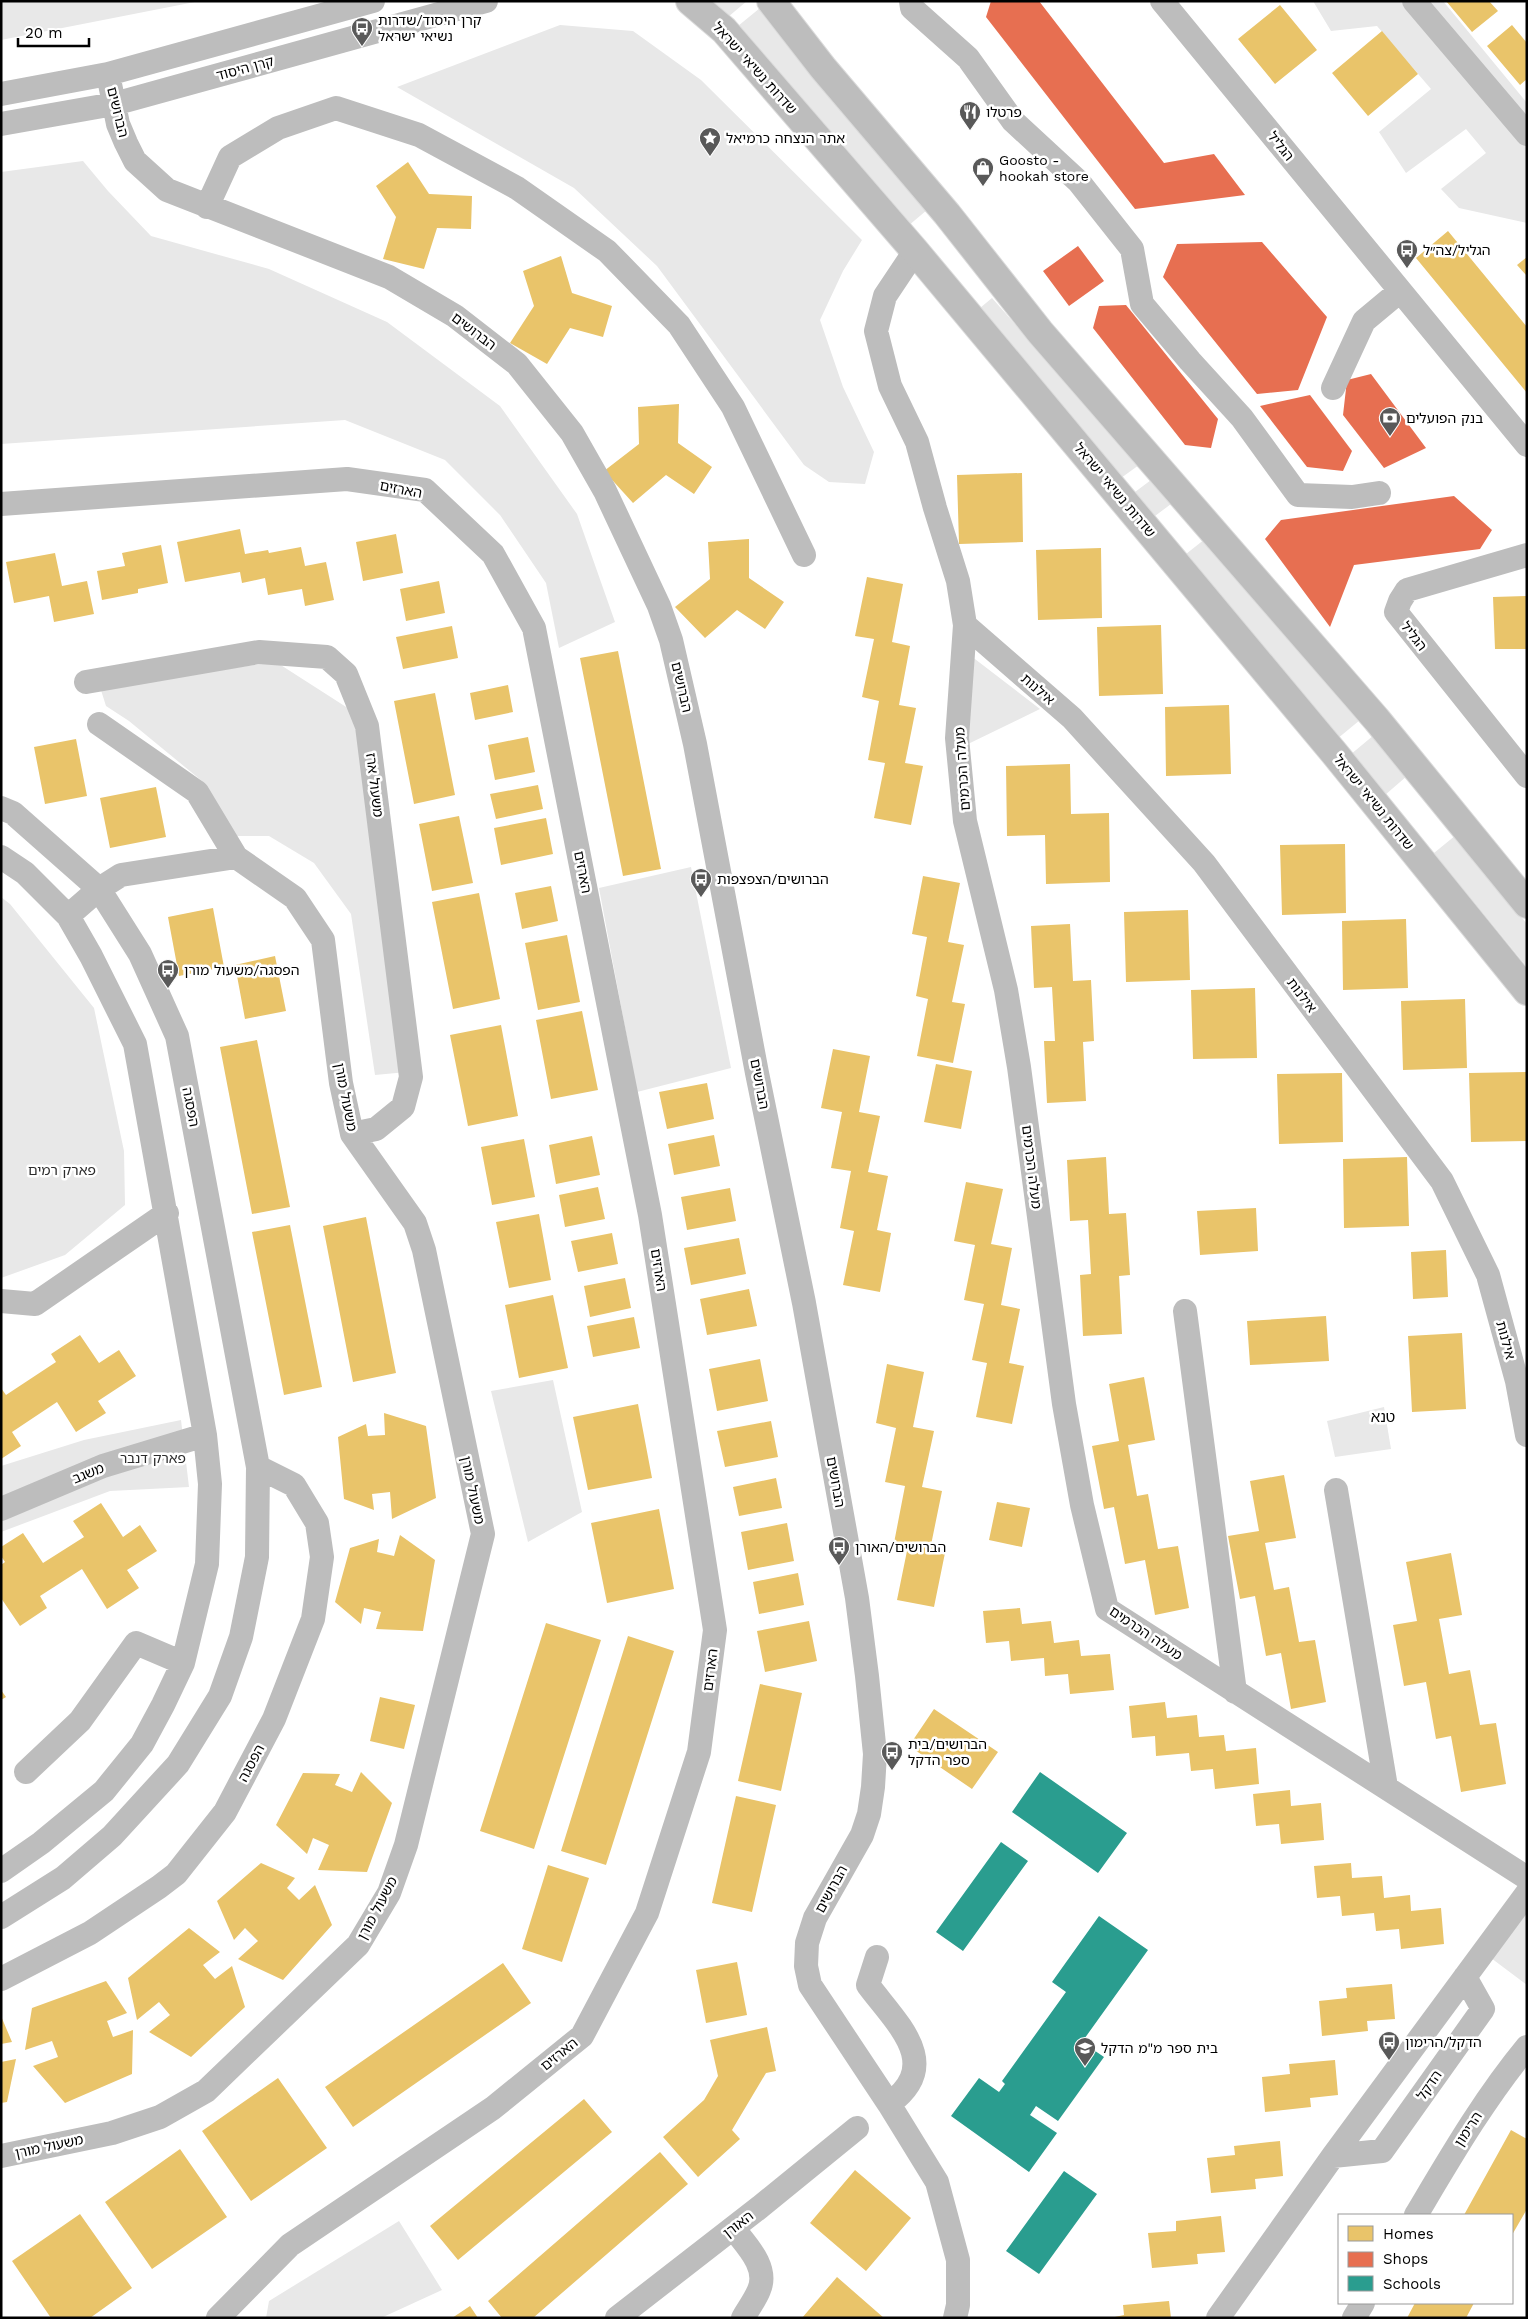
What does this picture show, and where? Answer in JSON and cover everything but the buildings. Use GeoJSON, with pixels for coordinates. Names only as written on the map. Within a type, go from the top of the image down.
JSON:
{"type":"FeatureCollection","features":[{"type":"Feature","properties":{"kind":"main road","name":"שדרות נשיאי ישראל"},"geometry":{"type":"LineString","coordinates":[[690,1],[724,30],[915,251],[1335,754],[1527,991]]}},
{"type":"Feature","properties":{"kind":"main road"},"geometry":{"type":"LineString","coordinates":[[771,1],[823,68],[947,214],[1040,332],[1370,713],[1527,904]]}},
{"type":"Feature","properties":{"kind":"street"},"geometry":{"type":"LineString","coordinates":[[1,94],[108,74],[372,1]]}},
{"type":"Feature","properties":{"kind":"street","name":"קרן היסוד"},"geometry":{"type":"LineString","coordinates":[[1,124],[114,104],[486,1]]}},
{"type":"Feature","properties":{"kind":"street"},"geometry":{"type":"LineString","coordinates":[[911,1],[912,8],[968,58],[1013,121],[1079,182],[1132,249],[1142,304],[1190,361],[1242,418],[1298,495],[1352,497],[1379,493]]}},
{"type":"Feature","properties":{"kind":"street","name":"הגליל"},"geometry":{"type":"LineString","coordinates":[[1162,1],[1527,445]]}},
{"type":"Feature","properties":{"kind":"street"},"geometry":{"type":"LineString","coordinates":[[1414,1],[1527,134]]}},
{"type":"Feature","properties":{"kind":"street","name":"הברושים"},"geometry":{"type":"LineString","coordinates":[[108,74],[118,124],[135,161],[167,190],[389,277],[455,316],[517,364],[572,432],[605,491],[659,606],[670,640],[695,744],[804,1303],[857,1598],[867,1676],[875,1754],[874,1787],[869,1814],[862,1835],[815,1918],[807,1944],[806,1966],[810,1985],[889,2104],[937,2182],[958,2260],[958,2305],[955,2318]]}},
{"type":"Feature","properties":{"kind":"street"},"geometry":{"type":"LineString","coordinates":[[207,207],[230,157],[278,128],[336,108],[419,135],[517,188],[607,251],[679,325],[733,407],[804,555]]}},
{"type":"Feature","properties":{"kind":"street","name":"מעלה הכרמים"},"geometry":{"type":"LineString","coordinates":[[915,251],[885,296],[876,331],[890,386],[918,442],[935,508],[958,581],[965,625],[957,738],[965,821],[1006,990],[1019,1067],[1064,1404],[1082,1505],[1107,1609],[1527,1878]]}},
{"type":"Feature","properties":{"kind":"street"},"geometry":{"type":"LineString","coordinates":[[1333,388],[1364,321],[1400,291]]}},
{"type":"Feature","properties":{"kind":"street","name":"הארזים"},"geometry":{"type":"LineString","coordinates":[[1,504],[347,479],[425,490],[493,554],[534,628],[650,1215],[715,1630],[699,1752],[647,1913],[582,2036],[493,2108],[290,2245],[218,2318]]}},
{"type":"Feature","properties":{"kind":"street","name":"הגליל"},"geometry":{"type":"LineString","coordinates":[[1527,556],[1408,590],[1400,601],[1396,612],[1527,776]]}},
{"type":"Feature","properties":{"kind":"street","name":"אילנות"},"geometry":{"type":"LineString","coordinates":[[965,625],[1072,718],[1204,863],[1442,1181],[1488,1275],[1517,1381],[1527,1435]]}},
{"type":"Feature","properties":{"kind":"street","name":"משעול ארז"},"geometry":{"type":"LineString","coordinates":[[86,682],[259,652],[327,657],[346,674],[367,726],[411,1077],[403,1107],[376,1129],[352,1134]]}},
{"type":"Feature","properties":{"kind":"street"},"geometry":{"type":"LineString","coordinates":[[68,916],[99,889],[121,875],[236,857],[197,792],[99,724]]}},
{"type":"Feature","properties":{"kind":"street","name":"הפסגה"},"geometry":{"type":"LineString","coordinates":[[1,808],[13,814],[99,889],[140,954],[177,1036],[258,1467],[257,1557],[241,1637],[220,1696],[178,1764],[112,1836],[62,1878],[1,1917]]}},
{"type":"Feature","properties":{"kind":"street"},"geometry":{"type":"LineString","coordinates":[[1,857],[25,873],[68,916],[91,956],[135,1044],[167,1213],[205,1435],[210,1484],[207,1564],[182,1664],[142,1744],[104,1790],[41,1843],[1,1871]]}},
{"type":"Feature","properties":{"kind":"street","name":"משעול מורן"},"geometry":{"type":"LineString","coordinates":[[1,2156],[112,2133],[160,2117],[206,2091],[358,1945],[389,1893],[406,1845],[483,1534],[424,1250],[415,1223],[400,1199],[352,1134],[342,1083],[323,940],[295,898],[236,857]]}},
{"type":"Feature","properties":{"kind":"street"},"geometry":{"type":"LineString","coordinates":[[1,1302],[35,1304],[167,1213]]}},
{"type":"Feature","properties":{"kind":"street"},"geometry":{"type":"LineString","coordinates":[[1185,1311],[1235,1692]]}},
{"type":"Feature","properties":{"kind":"street","name":"משגב"},"geometry":{"type":"LineString","coordinates":[[1,1509],[103,1466],[205,1435]]}},
{"type":"Feature","properties":{"kind":"street","name":"הפסגה"},"geometry":{"type":"LineString","coordinates":[[1,1979],[90,1932],[160,1887],[176,1874],[225,1812],[274,1719],[313,1619],[322,1557],[317,1522],[294,1485],[258,1467]]}},
{"type":"Feature","properties":{"kind":"street"},"geometry":{"type":"LineString","coordinates":[[1336,1490],[1386,1787]]}},
{"type":"Feature","properties":{"kind":"street"},"geometry":{"type":"LineString","coordinates":[[26,1772],[80,1721],[136,1643],[182,1664]]}},
{"type":"Feature","properties":{"kind":"street"},"geometry":{"type":"LineString","coordinates":[[1218,2318],[1333,2156],[1527,1893]]}},
{"type":"Feature","properties":{"kind":"street"},"geometry":{"type":"LineString","coordinates":[[877,1957],[868,1985],[909,2041],[916,2063],[912,2080],[903,2094],[889,2104]]}},
{"type":"Feature","properties":{"kind":"street","name":"הדקל"},"geometry":{"type":"LineString","coordinates":[[1333,2156],[1382,2151],[1483,2008],[1465,1977]]}},
{"type":"Feature","properties":{"kind":"street","name":"הרימון"},"geometry":{"type":"LineString","coordinates":[[1417,2214],[1493,2090],[1527,2047]]}},
{"type":"Feature","properties":{"kind":"street","name":"האורן"},"geometry":{"type":"LineString","coordinates":[[617,2318],[857,2128]]}},
{"type":"Feature","properties":{"kind":"street"},"geometry":{"type":"LineString","coordinates":[[733,2228],[754,2255],[760,2270],[760,2288],[743,2318]]}},
{"type":"Feature","properties":{"kind":"street"},"geometry":{"type":"LineString","coordinates":[[1354,2318],[1362,2304]]}},
{"type":"Feature","properties":{"kind":"green space"},"geometry":{"type":"Polygon","coordinates":[[[1,1],[200,1],[1,40],[1,1]]]}},
{"type":"Feature","properties":{"kind":"green space"},"geometry":{"type":"Polygon","coordinates":[[[716,1],[747,1],[728,17],[713,3],[716,1]]]}},
{"type":"Feature","properties":{"kind":"green space"},"geometry":{"type":"Polygon","coordinates":[[[1313,1],[1443,1],[1527,103],[1527,223],[1459,208],[1441,189],[1486,153],[1466,129],[1406,173],[1379,132],[1431,89],[1377,26],[1331,31],[1313,1]]]}},
{"type":"Feature","properties":{"kind":"green space"},"geometry":{"type":"Polygon","coordinates":[[[760,8],[927,210],[908,226],[801,97],[738,26],[760,8]]]}},
{"type":"Feature","properties":{"kind":"green space"},"geometry":{"type":"Polygon","coordinates":[[[560,25],[633,31],[701,80],[862,240],[843,271],[820,320],[843,387],[874,452],[865,484],[829,482],[804,465],[657,266],[574,188],[397,87],[560,25]]]}},
{"type":"Feature","properties":{"kind":"green space"},"geometry":{"type":"Polygon","coordinates":[[[83,161],[108,191],[151,236],[269,269],[387,322],[500,406],[577,514],[615,622],[559,648],[546,583],[500,515],[445,460],[345,420],[1,444],[1,172],[83,161]]]}},
{"type":"Feature","properties":{"kind":"green space"},"geometry":{"type":"Polygon","coordinates":[[[992,298],[1139,465],[1121,478],[980,308],[992,298]]]}},
{"type":"Feature","properties":{"kind":"green space"},"geometry":{"type":"Polygon","coordinates":[[[1155,477],[1175,501],[1155,516],[1135,492],[1155,477]]]}},
{"type":"Feature","properties":{"kind":"green space"},"geometry":{"type":"Polygon","coordinates":[[[1205,539],[1360,720],[1337,739],[1186,554],[1205,539]]]}},
{"type":"Feature","properties":{"kind":"green space"},"geometry":{"type":"Polygon","coordinates":[[[971,656],[1040,709],[968,744],[971,656]]]}},
{"type":"Feature","properties":{"kind":"green space"},"geometry":{"type":"Polygon","coordinates":[[[276,662],[354,712],[407,1072],[375,1075],[351,914],[314,863],[269,836],[216,836],[202,781],[129,721],[106,706],[100,687],[276,662]]]}},
{"type":"Feature","properties":{"kind":"green space"},"geometry":{"type":"Polygon","coordinates":[[[1374,735],[1407,776],[1385,795],[1350,755],[1374,735]]]}},
{"type":"Feature","properties":{"kind":"green space"},"geometry":{"type":"Polygon","coordinates":[[[1456,835],[1527,924],[1527,967],[1434,853],[1456,835]]]}},
{"type":"Feature","properties":{"kind":"green space"},"geometry":{"type":"Polygon","coordinates":[[[691,867],[731,1068],[637,1092],[599,888],[691,867]]]}},
{"type":"Feature","properties":{"kind":"green space","name":"פארק רמים"},"geometry":{"type":"Polygon","coordinates":[[[1,897],[10,904],[94,1008],[124,1151],[125,1205],[65,1255],[1,1278],[1,897]]]}},
{"type":"Feature","properties":{"kind":"green space"},"geometry":{"type":"Polygon","coordinates":[[[553,1380],[582,1512],[528,1542],[491,1391],[553,1380]]]}},
{"type":"Feature","properties":{"kind":"green space"},"geometry":{"type":"Polygon","coordinates":[[[1384,1407],[1391,1449],[1335,1457],[1327,1421],[1384,1407]]]}},
{"type":"Feature","properties":{"kind":"green space","name":"פארק דנבר"},"geometry":{"type":"Polygon","coordinates":[[[181,1420],[189,1487],[110,1491],[1,1532],[1,1466],[84,1440],[181,1420]]]}},
{"type":"Feature","properties":{"kind":"green space"},"geometry":{"type":"Polygon","coordinates":[[[1527,1911],[1527,1985],[1491,1958],[1527,1911]]]}},
{"type":"Feature","properties":{"kind":"green space"},"geometry":{"type":"Polygon","coordinates":[[[399,2221],[442,2290],[381,2318],[266,2318],[269,2301],[399,2221]]]}},
{"type":"Feature","properties":{"kind":"place","name":"קרן היסוד/שדרות נשיאי ישראל"},"geometry":{"type":"Point","coordinates":[362,47]}},
{"type":"Feature","properties":{"kind":"place","name":"פרטלו"},"geometry":{"type":"Point","coordinates":[970,131]}},
{"type":"Feature","properties":{"kind":"place","name":"אתר הנצחה כרמיאל"},"geometry":{"type":"Point","coordinates":[710,157]}},
{"type":"Feature","properties":{"kind":"place","name":"Goosto - hookah store"},"geometry":{"type":"Point","coordinates":[983,187]}},
{"type":"Feature","properties":{"kind":"place","name":"הגליל/צה״ל"},"geometry":{"type":"Point","coordinates":[1407,269]}},
{"type":"Feature","properties":{"kind":"place","name":"בנק הפועלים"},"geometry":{"type":"Point","coordinates":[1390,437]}},
{"type":"Feature","properties":{"kind":"place","name":"הברושים/הצפצפות"},"geometry":{"type":"Point","coordinates":[701,898]}},
{"type":"Feature","properties":{"kind":"place","name":"הפסגה/משעול מורן"},"geometry":{"type":"Point","coordinates":[168,989]}},
{"type":"Feature","properties":{"kind":"place","name":"הברושים/האורן"},"geometry":{"type":"Point","coordinates":[839,1566]}},
{"type":"Feature","properties":{"kind":"place","name":"הברושים/בית ספר הדקל"},"geometry":{"type":"Point","coordinates":[892,1771]}},
{"type":"Feature","properties":{"kind":"place","name":"הדקל/הרימון"},"geometry":{"type":"Point","coordinates":[1389,2061]}},
{"type":"Feature","properties":{"kind":"place","name":"בית ספר מ\"מ הדקל"},"geometry":{"type":"Point","coordinates":[1085,2067]}},
{"type":"Feature","properties":{"kind":"district","name":"טנא"},"geometry":{"type":"Point","coordinates":[1383,1417]}}]}
